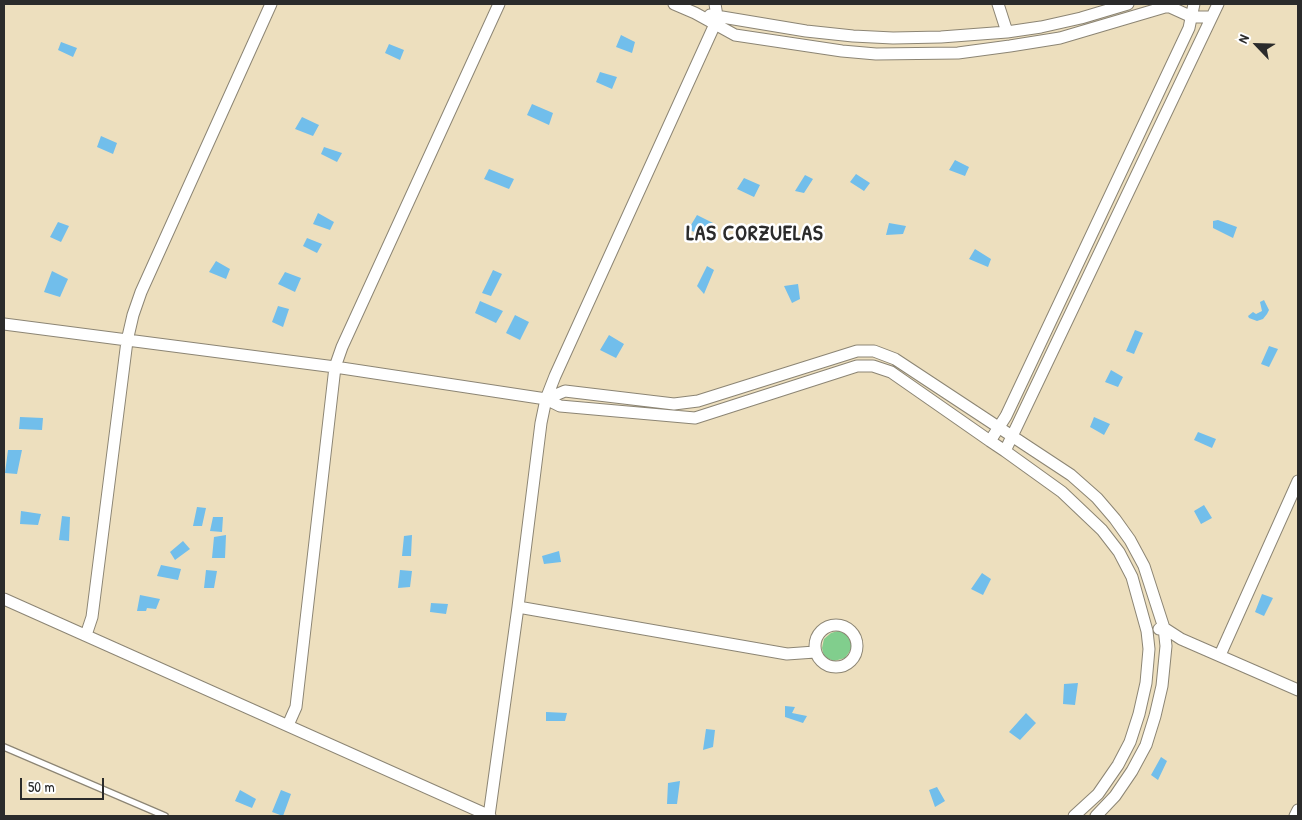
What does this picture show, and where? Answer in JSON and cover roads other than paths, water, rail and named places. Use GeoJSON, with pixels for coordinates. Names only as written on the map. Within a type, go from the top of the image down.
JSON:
{"type":"FeatureCollection","features":[{"type":"Feature","properties":{"kind":"street"},"geometry":{"type":"LineString","coordinates":[[86,635],[92,617],[127,341],[133,316],[141,292],[271,4]]}},
{"type":"Feature","properties":{"kind":"street"},"geometry":{"type":"LineString","coordinates":[[288,725],[296,707],[335,367],[342,347],[499,4]]}},
{"type":"Feature","properties":{"kind":"street"},"geometry":{"type":"LineString","coordinates":[[674,4],[716,20],[853,36],[912,38],[1007,32],[1041,27],[1081,18],[1128,4]]}},
{"type":"Feature","properties":{"kind":"street"},"geometry":{"type":"LineString","coordinates":[[4,599],[490,816],[541,423],[546,399],[716,20],[715,4]]}},
{"type":"Feature","properties":{"kind":"street"},"geometry":{"type":"LineString","coordinates":[[998,4],[1007,32]]}},
{"type":"Feature","properties":{"kind":"street"},"geometry":{"type":"LineString","coordinates":[[990,441],[1019,389],[1189,28],[1194,4]]}},
{"type":"Feature","properties":{"kind":"street"},"geometry":{"type":"LineString","coordinates":[[1005,451],[1218,4]]}},
{"type":"Feature","properties":{"kind":"street"},"geometry":{"type":"LineString","coordinates":[[716,20],[735,35],[842,51],[876,54],[918,54],[958,53],[1060,38],[1165,7],[1170,7],[1192,17],[1212,17]]}},
{"type":"Feature","properties":{"kind":"street"},"geometry":{"type":"LineString","coordinates":[[4,324],[335,367],[546,399],[560,406],[694,418],[857,366],[873,366],[890,372],[1062,492],[1102,530],[1119,552],[1132,578],[1148,631],[1150,649],[1146,683],[1139,714],[1130,742],[1118,766],[1098,794],[1074,816]]}},
{"type":"Feature","properties":{"kind":"street"},"geometry":{"type":"LineString","coordinates":[[546,399],[565,391],[674,404],[698,400],[857,351],[874,351],[894,359],[1071,475],[1097,498],[1130,540],[1144,566],[1164,628],[1166,646],[1162,686],[1146,744],[1115,796],[1096,816]]}},
{"type":"Feature","properties":{"kind":"street"},"geometry":{"type":"LineString","coordinates":[[1220,655],[1298,481]]}},
{"type":"Feature","properties":{"kind":"street"},"geometry":{"type":"LineString","coordinates":[[518,607],[787,654],[815,652]]}},
{"type":"Feature","properties":{"kind":"street"},"geometry":{"type":"LineString","coordinates":[[1148,631],[1164,628],[1181,639],[1298,690]]}},
{"type":"Feature","properties":{"kind":"street"},"geometry":{"type":"LineString","coordinates":[[1150,649],[1166,646],[1181,639]]}},
{"type":"Feature","properties":{"kind":"street"},"geometry":{"type":"LineString","coordinates":[[1295,816],[1298,810]]}},
{"type":"Feature","properties":{"kind":"lane"},"geometry":{"type":"LineString","coordinates":[[4,747],[165,816]]}},
{"type":"Feature","properties":{"kind":"water"},"geometry":{"type":"Polygon","coordinates":[[[621,35],[635,42],[632,53],[616,47],[621,35]]]}},
{"type":"Feature","properties":{"kind":"water"},"geometry":{"type":"Polygon","coordinates":[[[61,42],[77,48],[73,57],[58,50],[61,42]]]}},
{"type":"Feature","properties":{"kind":"water"},"geometry":{"type":"Polygon","coordinates":[[[389,44],[404,50],[400,60],[385,53],[389,44]]]}},
{"type":"Feature","properties":{"kind":"water"},"geometry":{"type":"Polygon","coordinates":[[[600,72],[617,77],[612,89],[596,82],[600,72]]]}},
{"type":"Feature","properties":{"kind":"water"},"geometry":{"type":"Polygon","coordinates":[[[532,104],[553,113],[549,125],[527,115],[532,104]]]}},
{"type":"Feature","properties":{"kind":"water"},"geometry":{"type":"Polygon","coordinates":[[[302,117],[319,125],[313,136],[295,129],[302,117]]]}},
{"type":"Feature","properties":{"kind":"water"},"geometry":{"type":"Polygon","coordinates":[[[101,136],[117,143],[113,154],[97,147],[101,136]]]}},
{"type":"Feature","properties":{"kind":"water"},"geometry":{"type":"Polygon","coordinates":[[[324,147],[342,153],[337,162],[321,154],[324,147]]]}},
{"type":"Feature","properties":{"kind":"water"},"geometry":{"type":"Polygon","coordinates":[[[955,160],[969,167],[965,176],[949,170],[955,160]]]}},
{"type":"Feature","properties":{"kind":"water"},"geometry":{"type":"Polygon","coordinates":[[[489,169],[514,179],[509,189],[484,179],[489,169]]]}},
{"type":"Feature","properties":{"kind":"water"},"geometry":{"type":"Polygon","coordinates":[[[856,174],[870,183],[864,191],[850,182],[856,174]]]}},
{"type":"Feature","properties":{"kind":"water"},"geometry":{"type":"Polygon","coordinates":[[[805,175],[813,179],[804,193],[795,191],[805,175]]]}},
{"type":"Feature","properties":{"kind":"water"},"geometry":{"type":"Polygon","coordinates":[[[744,178],[760,185],[754,197],[737,189],[744,178]]]}},
{"type":"Feature","properties":{"kind":"water"},"geometry":{"type":"Polygon","coordinates":[[[318,213],[334,222],[330,230],[313,224],[318,213]]]}},
{"type":"Feature","properties":{"kind":"water"},"geometry":{"type":"Polygon","coordinates":[[[697,215],[713,223],[709,236],[688,230],[697,215]]]}},
{"type":"Feature","properties":{"kind":"water"},"geometry":{"type":"Polygon","coordinates":[[[1218,220],[1237,227],[1233,238],[1213,228],[1213,221],[1218,220]]]}},
{"type":"Feature","properties":{"kind":"water"},"geometry":{"type":"Polygon","coordinates":[[[58,222],[69,226],[61,242],[50,237],[58,222]]]}},
{"type":"Feature","properties":{"kind":"water"},"geometry":{"type":"Polygon","coordinates":[[[889,223],[906,226],[903,234],[886,235],[889,223]]]}},
{"type":"Feature","properties":{"kind":"water"},"geometry":{"type":"Polygon","coordinates":[[[307,238],[322,244],[317,253],[303,246],[307,238]]]}},
{"type":"Feature","properties":{"kind":"water"},"geometry":{"type":"Polygon","coordinates":[[[975,249],[991,259],[988,267],[969,259],[975,249]]]}},
{"type":"Feature","properties":{"kind":"water"},"geometry":{"type":"Polygon","coordinates":[[[216,261],[230,269],[226,279],[209,272],[216,261]]]}},
{"type":"Feature","properties":{"kind":"water"},"geometry":{"type":"Polygon","coordinates":[[[707,266],[714,270],[704,294],[697,286],[707,266]]]}},
{"type":"Feature","properties":{"kind":"water"},"geometry":{"type":"Polygon","coordinates":[[[493,270],[502,274],[491,296],[482,293],[493,270]]]}},
{"type":"Feature","properties":{"kind":"water"},"geometry":{"type":"Polygon","coordinates":[[[52,271],[68,279],[60,297],[44,292],[52,271]]]}},
{"type":"Feature","properties":{"kind":"water"},"geometry":{"type":"Polygon","coordinates":[[[285,272],[301,278],[295,292],[278,284],[285,272]]]}},
{"type":"Feature","properties":{"kind":"water"},"geometry":{"type":"Polygon","coordinates":[[[798,284],[800,299],[792,303],[784,286],[798,284]]]}},
{"type":"Feature","properties":{"kind":"water"},"geometry":{"type":"Polygon","coordinates":[[[1264,300],[1269,310],[1263,319],[1257,321],[1249,318],[1248,316],[1253,312],[1256,314],[1262,311],[1260,302],[1264,300]]]}},
{"type":"Feature","properties":{"kind":"water"},"geometry":{"type":"Polygon","coordinates":[[[480,301],[503,311],[496,323],[475,313],[480,301]]]}},
{"type":"Feature","properties":{"kind":"water"},"geometry":{"type":"Polygon","coordinates":[[[278,306],[289,309],[283,327],[272,322],[278,306]]]}},
{"type":"Feature","properties":{"kind":"water"},"geometry":{"type":"Polygon","coordinates":[[[515,315],[529,322],[520,340],[506,333],[515,315]]]}},
{"type":"Feature","properties":{"kind":"water"},"geometry":{"type":"Polygon","coordinates":[[[1135,330],[1143,333],[1134,354],[1126,351],[1135,330]]]}},
{"type":"Feature","properties":{"kind":"water"},"geometry":{"type":"Polygon","coordinates":[[[609,335],[624,344],[616,358],[600,350],[609,335]]]}},
{"type":"Feature","properties":{"kind":"water"},"geometry":{"type":"Polygon","coordinates":[[[1269,346],[1278,349],[1269,367],[1261,364],[1269,346]]]}},
{"type":"Feature","properties":{"kind":"water"},"geometry":{"type":"Polygon","coordinates":[[[1111,370],[1123,377],[1118,387],[1105,382],[1111,370]]]}},
{"type":"Feature","properties":{"kind":"water"},"geometry":{"type":"Polygon","coordinates":[[[20,417],[43,418],[42,430],[19,429],[20,417]]]}},
{"type":"Feature","properties":{"kind":"water"},"geometry":{"type":"Polygon","coordinates":[[[1094,417],[1110,424],[1104,435],[1090,427],[1094,417]]]}},
{"type":"Feature","properties":{"kind":"water"},"geometry":{"type":"Polygon","coordinates":[[[1198,432],[1216,439],[1212,448],[1194,440],[1198,432]]]}},
{"type":"Feature","properties":{"kind":"water"},"geometry":{"type":"Polygon","coordinates":[[[8,450],[22,450],[17,474],[5,473],[8,450]]]}},
{"type":"Feature","properties":{"kind":"water"},"geometry":{"type":"Polygon","coordinates":[[[1204,505],[1212,518],[1201,524],[1194,511],[1204,505]]]}},
{"type":"Feature","properties":{"kind":"water"},"geometry":{"type":"Polygon","coordinates":[[[197,507],[206,508],[202,526],[193,526],[197,507]]]}},
{"type":"Feature","properties":{"kind":"water"},"geometry":{"type":"Polygon","coordinates":[[[21,511],[41,514],[38,525],[20,524],[21,511]]]}},
{"type":"Feature","properties":{"kind":"water"},"geometry":{"type":"Polygon","coordinates":[[[62,516],[70,517],[69,541],[59,540],[62,516]]]}},
{"type":"Feature","properties":{"kind":"water"},"geometry":{"type":"Polygon","coordinates":[[[213,517],[223,517],[222,532],[210,531],[213,517]]]}},
{"type":"Feature","properties":{"kind":"water"},"geometry":{"type":"Polygon","coordinates":[[[226,535],[225,558],[212,558],[214,537],[226,535]]]}},
{"type":"Feature","properties":{"kind":"water"},"geometry":{"type":"Polygon","coordinates":[[[412,535],[411,556],[402,556],[404,536],[412,535]]]}},
{"type":"Feature","properties":{"kind":"water"},"geometry":{"type":"Polygon","coordinates":[[[183,541],[190,549],[175,560],[170,552],[183,541]]]}},
{"type":"Feature","properties":{"kind":"water"},"geometry":{"type":"Polygon","coordinates":[[[559,551],[561,562],[544,564],[542,556],[559,551]]]}},
{"type":"Feature","properties":{"kind":"water"},"geometry":{"type":"Polygon","coordinates":[[[161,565],[181,569],[178,580],[157,576],[161,565]]]}},
{"type":"Feature","properties":{"kind":"water"},"geometry":{"type":"Polygon","coordinates":[[[206,570],[217,571],[214,588],[204,588],[206,570]]]}},
{"type":"Feature","properties":{"kind":"water"},"geometry":{"type":"Polygon","coordinates":[[[400,570],[412,571],[410,587],[398,588],[400,570]]]}},
{"type":"Feature","properties":{"kind":"water"},"geometry":{"type":"Polygon","coordinates":[[[982,573],[991,579],[983,595],[971,589],[982,573]]]}},
{"type":"Feature","properties":{"kind":"water"},"geometry":{"type":"Polygon","coordinates":[[[1262,594],[1273,598],[1264,616],[1255,612],[1262,594]]]}},
{"type":"Feature","properties":{"kind":"water"},"geometry":{"type":"Polygon","coordinates":[[[140,595],[160,599],[156,609],[147,608],[146,611],[137,611],[140,595]]]}},
{"type":"Feature","properties":{"kind":"water"},"geometry":{"type":"Polygon","coordinates":[[[431,603],[448,604],[446,614],[430,612],[431,603]]]}},
{"type":"Feature","properties":{"kind":"water"},"geometry":{"type":"Polygon","coordinates":[[[1078,683],[1075,705],[1063,704],[1064,684],[1078,683]]]}},
{"type":"Feature","properties":{"kind":"water"},"geometry":{"type":"Polygon","coordinates":[[[785,706],[795,707],[792,713],[807,716],[803,723],[785,717],[785,706]]]}},
{"type":"Feature","properties":{"kind":"water"},"geometry":{"type":"Polygon","coordinates":[[[546,712],[567,713],[565,721],[546,721],[546,712]]]}},
{"type":"Feature","properties":{"kind":"water"},"geometry":{"type":"Polygon","coordinates":[[[1026,713],[1036,723],[1020,740],[1009,732],[1026,713]]]}},
{"type":"Feature","properties":{"kind":"water"},"geometry":{"type":"Polygon","coordinates":[[[706,729],[715,730],[713,747],[703,750],[706,729]]]}},
{"type":"Feature","properties":{"kind":"water"},"geometry":{"type":"Polygon","coordinates":[[[1161,757],[1167,761],[1158,780],[1151,775],[1161,757]]]}},
{"type":"Feature","properties":{"kind":"water"},"geometry":{"type":"Polygon","coordinates":[[[680,781],[677,804],[667,804],[668,783],[680,781]]]}},
{"type":"Feature","properties":{"kind":"water"},"geometry":{"type":"Polygon","coordinates":[[[937,787],[945,801],[935,807],[929,790],[937,787]]]}},
{"type":"Feature","properties":{"kind":"water"},"geometry":{"type":"Polygon","coordinates":[[[240,790],[256,799],[252,808],[235,801],[240,790]]]}},
{"type":"Feature","properties":{"kind":"water"},"geometry":{"type":"Polygon","coordinates":[[[281,790],[291,794],[283,816],[272,812],[281,790]]]}},
{"type":"Feature","properties":{"kind":"district","name":"LAS CORZUELAS"},"geometry":{"type":"Point","coordinates":[755,234]}}]}
